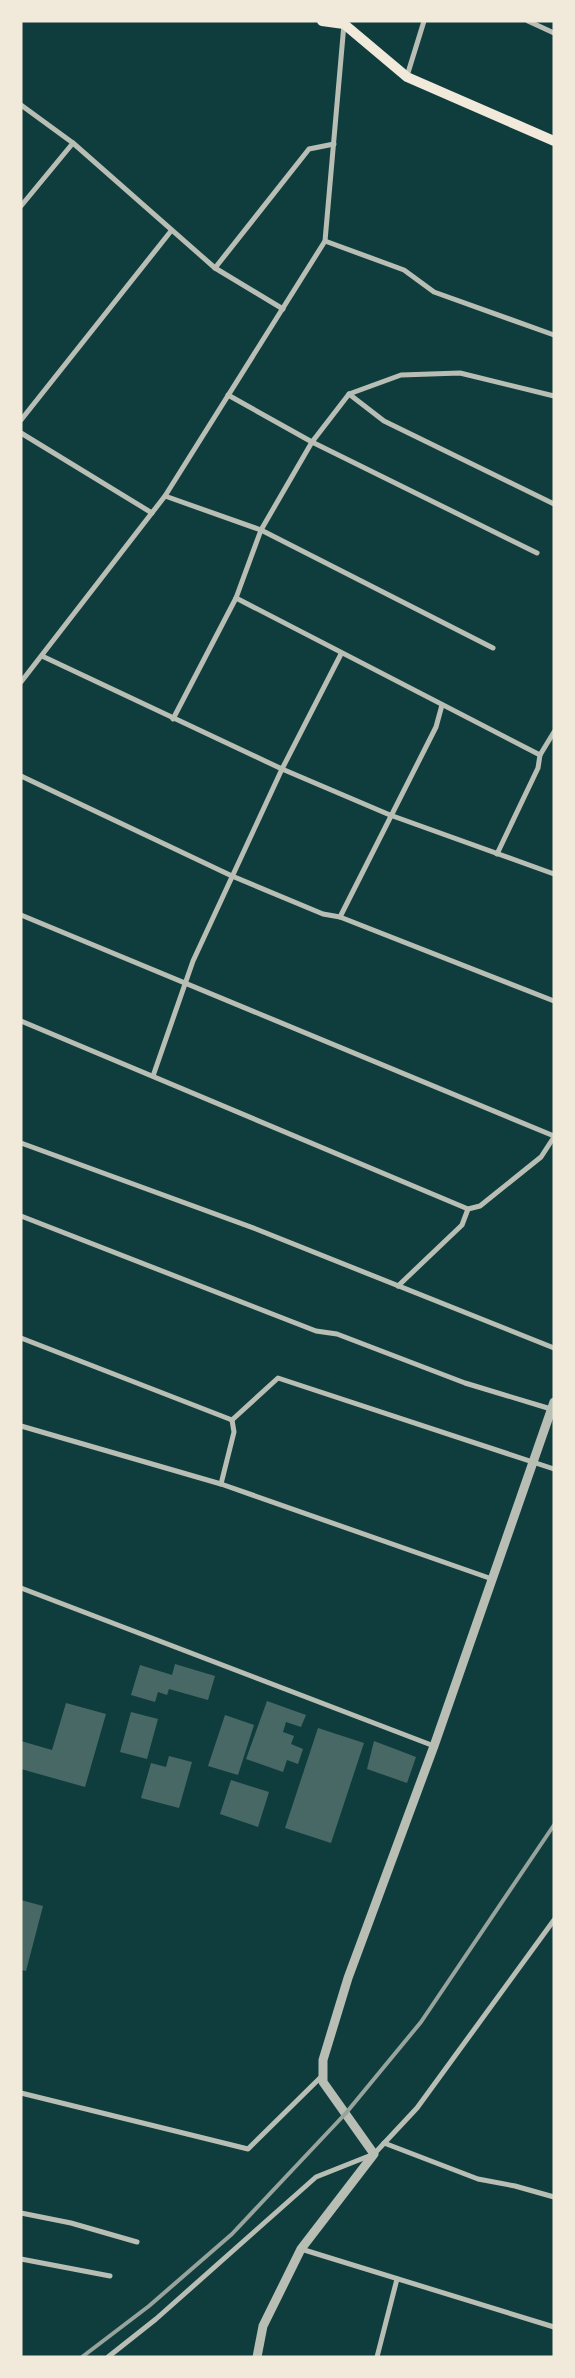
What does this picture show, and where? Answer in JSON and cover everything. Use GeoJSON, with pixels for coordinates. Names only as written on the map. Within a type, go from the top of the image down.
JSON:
{"type":"FeatureCollection","features":[{"type":"Feature","properties":{"kind":"main road"},"geometry":{"type":"LineString","coordinates":[[322,21],[343,23],[407,77],[554,141]]}},
{"type":"Feature","properties":{"kind":"street"},"geometry":{"type":"LineString","coordinates":[[407,77],[424,21]]}},
{"type":"Feature","properties":{"kind":"street"},"geometry":{"type":"LineString","coordinates":[[528,21],[540,24],[554,33]]}},
{"type":"Feature","properties":{"kind":"street"},"geometry":{"type":"LineString","coordinates":[[21,682],[165,496],[325,242],[343,23]]}},
{"type":"Feature","properties":{"kind":"street"},"geometry":{"type":"LineString","coordinates":[[21,105],[73,143],[171,231],[216,268],[283,309]]}},
{"type":"Feature","properties":{"kind":"street"},"geometry":{"type":"LineString","coordinates":[[21,206],[73,143]]}},
{"type":"Feature","properties":{"kind":"street"},"geometry":{"type":"LineString","coordinates":[[216,268],[309,149],[334,144]]}},
{"type":"Feature","properties":{"kind":"street"},"geometry":{"type":"LineString","coordinates":[[21,420],[171,231]]}},
{"type":"Feature","properties":{"kind":"street"},"geometry":{"type":"LineString","coordinates":[[325,242],[404,270],[434,292],[554,335]]}},
{"type":"Feature","properties":{"kind":"street"},"geometry":{"type":"LineString","coordinates":[[173,719],[236,598],[262,530],[312,442],[349,394],[401,375],[460,372],[554,396]]}},
{"type":"Feature","properties":{"kind":"street"},"geometry":{"type":"LineString","coordinates":[[349,394],[384,421],[554,504]]}},
{"type":"Feature","properties":{"kind":"street"},"geometry":{"type":"LineString","coordinates":[[228,395],[312,442],[537,554]]}},
{"type":"Feature","properties":{"kind":"street"},"geometry":{"type":"LineString","coordinates":[[21,433],[152,513]]}},
{"type":"Feature","properties":{"kind":"street"},"geometry":{"type":"LineString","coordinates":[[165,496],[262,530],[493,648]]}},
{"type":"Feature","properties":{"kind":"street"},"geometry":{"type":"LineString","coordinates":[[236,598],[341,654],[540,755]]}},
{"type":"Feature","properties":{"kind":"street"},"geometry":{"type":"LineString","coordinates":[[153,1076],[187,984],[193,961],[282,770],[341,654]]}},
{"type":"Feature","properties":{"kind":"street"},"geometry":{"type":"LineString","coordinates":[[42,656],[282,770],[390,815],[554,874]]}},
{"type":"Feature","properties":{"kind":"street"},"geometry":{"type":"LineString","coordinates":[[340,917],[436,727],[442,705]]}},
{"type":"Feature","properties":{"kind":"street"},"geometry":{"type":"LineString","coordinates":[[497,854],[538,768],[540,755],[554,732]]}},
{"type":"Feature","properties":{"kind":"street"},"geometry":{"type":"LineString","coordinates":[[21,776],[232,876],[323,914],[340,917],[554,1001]]}},
{"type":"Feature","properties":{"kind":"street"},"geometry":{"type":"LineString","coordinates":[[21,914],[554,1136],[541,1157],[480,1206],[468,1209],[21,1021]]}},
{"type":"Feature","properties":{"kind":"street"},"geometry":{"type":"LineString","coordinates":[[21,1143],[256,1229],[554,1348]]}},
{"type":"Feature","properties":{"kind":"street"},"geometry":{"type":"LineString","coordinates":[[398,1286],[462,1225],[468,1209]]}},
{"type":"Feature","properties":{"kind":"street"},"geometry":{"type":"LineString","coordinates":[[21,1216],[316,1331],[337,1334],[465,1383],[552,1405],[434,1746],[348,1978],[323,2060],[323,2082],[374,2154]]}},
{"type":"Feature","properties":{"kind":"street"},"geometry":{"type":"LineString","coordinates":[[21,1338],[232,1420]]}},
{"type":"Feature","properties":{"kind":"street"},"geometry":{"type":"LineString","coordinates":[[232,1420],[278,1378],[554,1469]]}},
{"type":"Feature","properties":{"kind":"street"},"geometry":{"type":"LineString","coordinates":[[221,1484],[234,1432],[232,1420]]}},
{"type":"Feature","properties":{"kind":"street"},"geometry":{"type":"LineString","coordinates":[[21,1426],[221,1484],[492,1579]]}},
{"type":"Feature","properties":{"kind":"street"},"geometry":{"type":"LineString","coordinates":[[21,1588],[434,1746]]}},
{"type":"Feature","properties":{"kind":"street"},"geometry":{"type":"LineString","coordinates":[[257,2357],[263,2326],[300,2249],[374,2154],[417,2108],[552,1928],[554,1920]]}},
{"type":"Feature","properties":{"kind":"street"},"geometry":{"type":"LineString","coordinates":[[21,2093],[248,2149],[323,2075]]}},
{"type":"Feature","properties":{"kind":"street"},"geometry":{"type":"LineString","coordinates":[[384,2143],[478,2179],[515,2186],[554,2197]]}},
{"type":"Feature","properties":{"kind":"street"},"geometry":{"type":"LineString","coordinates":[[108,2357],[156,2320],[316,2177],[374,2154]]}},
{"type":"Feature","properties":{"kind":"street"},"geometry":{"type":"LineString","coordinates":[[21,2213],[72,2222],[137,2242]]}},
{"type":"Feature","properties":{"kind":"street"},"geometry":{"type":"LineString","coordinates":[[300,2249],[554,2327]]}},
{"type":"Feature","properties":{"kind":"street"},"geometry":{"type":"LineString","coordinates":[[21,2259],[110,2276]]}},
{"type":"Feature","properties":{"kind":"street"},"geometry":{"type":"LineString","coordinates":[[377,2357],[397,2279]]}},
{"type":"Feature","properties":{"kind":"building"},"geometry":{"type":"Polygon","coordinates":[[[175,1664],[215,1676],[208,1700],[169,1689],[167,1695],[158,1692],[155,1702],[131,1695],[140,1665],[172,1675],[175,1664]]]}},
{"type":"Feature","properties":{"kind":"building"},"geometry":{"type":"Polygon","coordinates":[[[267,1701],[306,1715],[301,1727],[286,1722],[283,1732],[294,1736],[291,1744],[303,1749],[298,1764],[287,1760],[283,1772],[246,1759],[267,1701]]]}},
{"type":"Feature","properties":{"kind":"building"},"geometry":{"type":"Polygon","coordinates":[[[66,1703],[106,1714],[85,1787],[21,1769],[21,1741],[52,1750],[66,1703]]]}},
{"type":"Feature","properties":{"kind":"building"},"geometry":{"type":"Polygon","coordinates":[[[131,1712],[158,1719],[147,1759],[120,1752],[131,1712]]]}},
{"type":"Feature","properties":{"kind":"building"},"geometry":{"type":"Polygon","coordinates":[[[225,1715],[254,1725],[238,1775],[208,1766],[225,1715]]]}},
{"type":"Feature","properties":{"kind":"building"},"geometry":{"type":"Polygon","coordinates":[[[318,1728],[364,1743],[331,1843],[285,1828],[318,1728]]]}},
{"type":"Feature","properties":{"kind":"building"},"geometry":{"type":"Polygon","coordinates":[[[374,1741],[416,1757],[407,1783],[367,1769],[374,1741]]]}},
{"type":"Feature","properties":{"kind":"building"},"geometry":{"type":"Polygon","coordinates":[[[169,1756],[192,1762],[179,1808],[141,1798],[151,1763],[166,1767],[169,1756]]]}},
{"type":"Feature","properties":{"kind":"building"},"geometry":{"type":"Polygon","coordinates":[[[231,1780],[269,1792],[258,1827],[220,1814],[231,1780]]]}},
{"type":"Feature","properties":{"kind":"building"},"geometry":{"type":"Polygon","coordinates":[[[21,1900],[43,1906],[26,1971],[21,1970],[21,1900]]]}},
{"type":"Feature","properties":{"kind":"railway"},"geometry":{"type":"LineString","coordinates":[[82,2357],[149,2306],[232,2234],[346,2113],[421,2022],[554,1825]]}}]}
